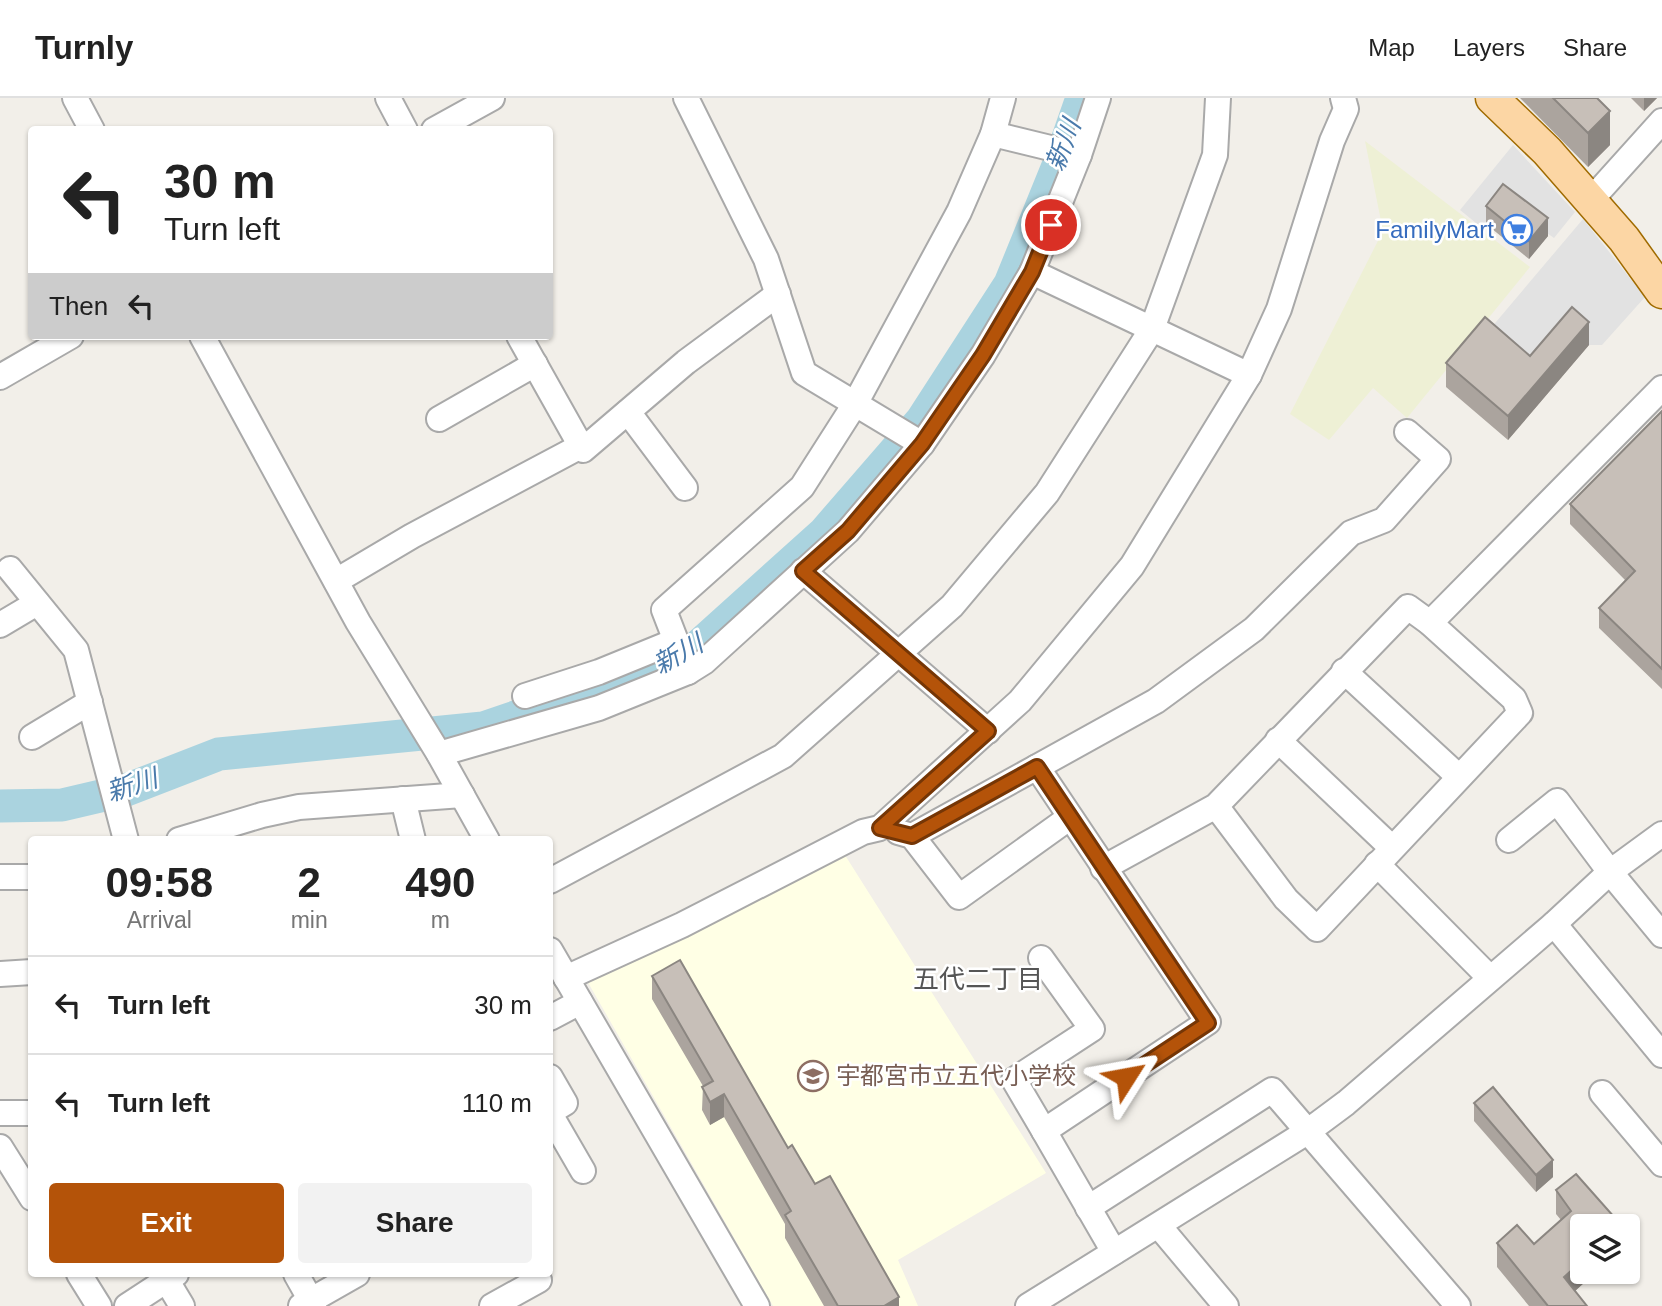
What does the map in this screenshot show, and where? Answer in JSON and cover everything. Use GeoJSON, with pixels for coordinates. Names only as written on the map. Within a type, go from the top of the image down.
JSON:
{"type":"FeatureCollection","features":[{"type":"Feature","properties":{"kind":"main road"},"geometry":{"type":"LineString","coordinates":[[1492,98],[1547,150],[1624,239],[1662,292]]}},
{"type":"Feature","properties":{"kind":"street"},"geometry":{"type":"LineString","coordinates":[[75,98],[90,126]]}},
{"type":"Feature","properties":{"kind":"street"},"geometry":{"type":"LineString","coordinates":[[388,98],[403,126]]}},
{"type":"Feature","properties":{"kind":"street"},"geometry":{"type":"LineString","coordinates":[[441,126],[492,98]]}},
{"type":"Feature","properties":{"kind":"street"},"geometry":{"type":"LineString","coordinates":[[686,98],[766,259],[804,373],[912,437]]}},
{"type":"Feature","properties":{"kind":"street"},"geometry":{"type":"LineString","coordinates":[[682,656],[664,610],[802,487],[855,404],[959,212],[993,134],[1003,98]]}},
{"type":"Feature","properties":{"kind":"street"},"geometry":{"type":"LineString","coordinates":[[525,696],[599,672],[682,656],[704,663],[848,531],[912,437],[983,355],[1032,272],[1068,152],[1098,98]]}},
{"type":"Feature","properties":{"kind":"street"},"geometry":{"type":"LineString","coordinates":[[553,879],[783,756],[952,606],[1036,508],[1152,329],[1215,155],[1218,98]]}},
{"type":"Feature","properties":{"kind":"street"},"geometry":{"type":"LineString","coordinates":[[880,828],[1020,701],[1132,566],[1250,374],[1279,309],[1332,141],[1346,109],[1343,98]]}},
{"type":"Feature","properties":{"kind":"street"},"geometry":{"type":"LineString","coordinates":[[1590,201],[1662,121]]}},
{"type":"Feature","properties":{"kind":"street"},"geometry":{"type":"LineString","coordinates":[[993,134],[1068,152]]}},
{"type":"Feature","properties":{"kind":"street"},"geometry":{"type":"LineString","coordinates":[[1032,272],[1250,374]]}},
{"type":"Feature","properties":{"kind":"street"},"geometry":{"type":"LineString","coordinates":[[521,340],[583,450],[686,362],[778,294]]}},
{"type":"Feature","properties":{"kind":"street"},"geometry":{"type":"LineString","coordinates":[[0,377],[64,340]]}},
{"type":"Feature","properties":{"kind":"street"},"geometry":{"type":"LineString","coordinates":[[204,340],[335,581],[485,836]]}},
{"type":"Feature","properties":{"kind":"street"},"geometry":{"type":"LineString","coordinates":[[439,419],[535,364]]}},
{"type":"Feature","properties":{"kind":"street"},"geometry":{"type":"LineString","coordinates":[[1430,623],[1662,388]]}},
{"type":"Feature","properties":{"kind":"street"},"geometry":{"type":"LineString","coordinates":[[628,412],[685,488]]}},
{"type":"Feature","properties":{"kind":"street"},"geometry":{"type":"LineString","coordinates":[[912,836],[1156,701],[1254,629],[1351,533],[1384,520],[1438,459],[1407,432]]}},
{"type":"Feature","properties":{"kind":"street"},"geometry":{"type":"LineString","coordinates":[[335,581],[412,536],[580,446]]}},
{"type":"Feature","properties":{"kind":"street"},"geometry":{"type":"LineString","coordinates":[[10,569],[76,650],[125,836]]}},
{"type":"Feature","properties":{"kind":"street"},"geometry":{"type":"LineString","coordinates":[[803,571],[988,731]]}},
{"type":"Feature","properties":{"kind":"street"},"geometry":{"type":"LineString","coordinates":[[0,625],[37,603]]}},
{"type":"Feature","properties":{"kind":"street"},"geometry":{"type":"LineString","coordinates":[[1103,868],[1216,806],[1408,607],[1430,623],[1514,699],[1520,713],[1317,929],[1286,899],[1216,806]]}},
{"type":"Feature","properties":{"kind":"street"},"geometry":{"type":"LineString","coordinates":[[434,748],[599,708],[682,656]]}},
{"type":"Feature","properties":{"kind":"street"},"geometry":{"type":"LineString","coordinates":[[1344,671],[1459,777]]}},
{"type":"Feature","properties":{"kind":"street"},"geometry":{"type":"LineString","coordinates":[[32,737],[90,702]]}},
{"type":"Feature","properties":{"kind":"street"},"geometry":{"type":"LineString","coordinates":[[1278,740],[1385,856],[1490,978]]}},
{"type":"Feature","properties":{"kind":"street"},"geometry":{"type":"LineString","coordinates":[[1037,767],[1208,1023],[1044,1131]]}},
{"type":"Feature","properties":{"kind":"street"},"geometry":{"type":"LineString","coordinates":[[192,836],[299,807],[461,795]]}},
{"type":"Feature","properties":{"kind":"street"},"geometry":{"type":"LineString","coordinates":[[403,799],[412,836]]}},
{"type":"Feature","properties":{"kind":"street"},"geometry":{"type":"LineString","coordinates":[[1510,840],[1557,801],[1662,935]]}},
{"type":"Feature","properties":{"kind":"street"},"geometry":{"type":"LineString","coordinates":[[566,978],[682,925],[863,832],[880,828],[912,836],[959,897],[1069,818]]}},
{"type":"Feature","properties":{"kind":"street"},"geometry":{"type":"LineString","coordinates":[[1028,1306],[1307,1132],[1346,1103],[1554,924],[1610,872],[1662,834]]}},
{"type":"Feature","properties":{"kind":"street"},"geometry":{"type":"LineString","coordinates":[[0,877],[28,877]]}},
{"type":"Feature","properties":{"kind":"street"},"geometry":{"type":"LineString","coordinates":[[1554,924],[1662,1055]]}},
{"type":"Feature","properties":{"kind":"street"},"geometry":{"type":"LineString","coordinates":[[553,955],[757,1306]]}},
{"type":"Feature","properties":{"kind":"street"},"geometry":{"type":"LineString","coordinates":[[1041,958],[1092,1029],[1014,1080],[1114,1252]]}},
{"type":"Feature","properties":{"kind":"street"},"geometry":{"type":"LineString","coordinates":[[0,974],[28,972]]}},
{"type":"Feature","properties":{"kind":"street"},"geometry":{"type":"LineString","coordinates":[[553,1016],[580,1002]]}},
{"type":"Feature","properties":{"kind":"street"},"geometry":{"type":"LineString","coordinates":[[553,1082],[565,1103],[553,1111]]}},
{"type":"Feature","properties":{"kind":"street"},"geometry":{"type":"LineString","coordinates":[[1088,1208],[1272,1090],[1458,1306]]}},
{"type":"Feature","properties":{"kind":"street"},"geometry":{"type":"LineString","coordinates":[[1602,1093],[1662,1164]]}},
{"type":"Feature","properties":{"kind":"street"},"geometry":{"type":"LineString","coordinates":[[0,1113],[28,1113]]}},
{"type":"Feature","properties":{"kind":"street"},"geometry":{"type":"LineString","coordinates":[[553,1118],[583,1171]]}},
{"type":"Feature","properties":{"kind":"street"},"geometry":{"type":"LineString","coordinates":[[0,1147],[28,1192]]}},
{"type":"Feature","properties":{"kind":"street"},"geometry":{"type":"LineString","coordinates":[[1159,1226],[1226,1306]]}},
{"type":"Feature","properties":{"kind":"street"},"geometry":{"type":"LineString","coordinates":[[81,1277],[99,1306]]}},
{"type":"Feature","properties":{"kind":"street"},"geometry":{"type":"LineString","coordinates":[[127,1306],[172,1277],[182,1306]]}},
{"type":"Feature","properties":{"kind":"street"},"geometry":{"type":"LineString","coordinates":[[297,1277],[308,1304],[352,1277]]}},
{"type":"Feature","properties":{"kind":"street"},"geometry":{"type":"LineString","coordinates":[[492,1306],[539,1280]]}},
{"type":"Feature","properties":{"kind":"shaded area"},"geometry":{"type":"Polygon","coordinates":[[[1365,141],[1530,267],[1407,418],[1373,388],[1329,440],[1290,414],[1383,231],[1365,141]]]}},
{"type":"Feature","properties":{"kind":"shaded area"},"geometry":{"type":"Polygon","coordinates":[[[1513,145],[1575,212],[1554,238],[1503,202],[1481,227],[1460,210],[1513,145]]]}},
{"type":"Feature","properties":{"kind":"shaded area"},"geometry":{"type":"Polygon","coordinates":[[[1583,219],[1645,297],[1602,345],[1589,345],[1572,331],[1530,380],[1485,335],[1583,219]]]}},
{"type":"Feature","properties":{"kind":"shaded area","name":"宇都宮市立五代小学校"},"geometry":{"type":"Polygon","coordinates":[[[843,852],[1046,1173],[898,1260],[918,1306],[773,1306],[586,979],[843,852]]]}},
{"type":"Feature","properties":{"kind":"building"},"geometry":{"type":"Polygon","coordinates":[[[1553,98],[1597,98],[1610,111],[1588,133],[1553,98]]]}},
{"type":"Feature","properties":{"kind":"building"},"geometry":{"type":"Polygon","coordinates":[[[1503,184],[1548,218],[1529,241],[1486,206],[1503,184]]]}},
{"type":"Feature","properties":{"kind":"building"},"geometry":{"type":"Polygon","coordinates":[[[1572,307],[1589,322],[1508,416],[1446,363],[1485,317],[1530,356],[1572,307]]]}},
{"type":"Feature","properties":{"kind":"building"},"geometry":{"type":"Polygon","coordinates":[[[1662,411],[1662,669],[1599,608],[1635,571],[1570,504],[1662,411]]]}},
{"type":"Feature","properties":{"kind":"building"},"geometry":{"type":"Polygon","coordinates":[[[680,960],[788,1148],[792,1145],[815,1184],[830,1176],[899,1297],[884,1306],[838,1306],[785,1215],[791,1211],[724,1094],[710,1102],[702,1087],[713,1081],[652,976],[680,960]]]}},
{"type":"Feature","properties":{"kind":"building"},"geometry":{"type":"Polygon","coordinates":[[[1493,1087],[1553,1160],[1536,1175],[1474,1103],[1493,1087]]]}},
{"type":"Feature","properties":{"kind":"building"},"geometry":{"type":"Polygon","coordinates":[[[1576,1174],[1611,1214],[1570,1214],[1570,1272],[1564,1277],[1587,1306],[1548,1306],[1497,1243],[1517,1225],[1534,1244],[1571,1211],[1556,1190],[1576,1174]]]}},
{"type":"Feature","properties":{"kind":"waterway","name":"新川"},"geometry":{"type":"LineString","coordinates":[[0,806],[62,805],[126,790],[219,754],[483,728],[636,676],[694,650],[824,533],[922,420],[1010,284],[1060,161],[1082,98]]}},
{"type":"Feature","properties":{"kind":"place","name":"FamilyMart"},"geometry":{"type":"Point","coordinates":[1517,230]}},
{"type":"Feature","properties":{"kind":"place","name":"宇都宮市立五代小学校"},"geometry":{"type":"Point","coordinates":[813,1076]}},
{"type":"Feature","properties":{"kind":"district","name":"五代二丁目"},"geometry":{"type":"Point","coordinates":[978,979]}},
{"type":"Feature","properties":{"kind":"route"},"geometry":{"type":"LineString","coordinates":[[1051,225],[1032,272],[983,355],[922,444],[848,531],[803,571],[988,731],[880,828],[912,836],[1037,767],[1208,1023],[1126,1077]]}}]}
